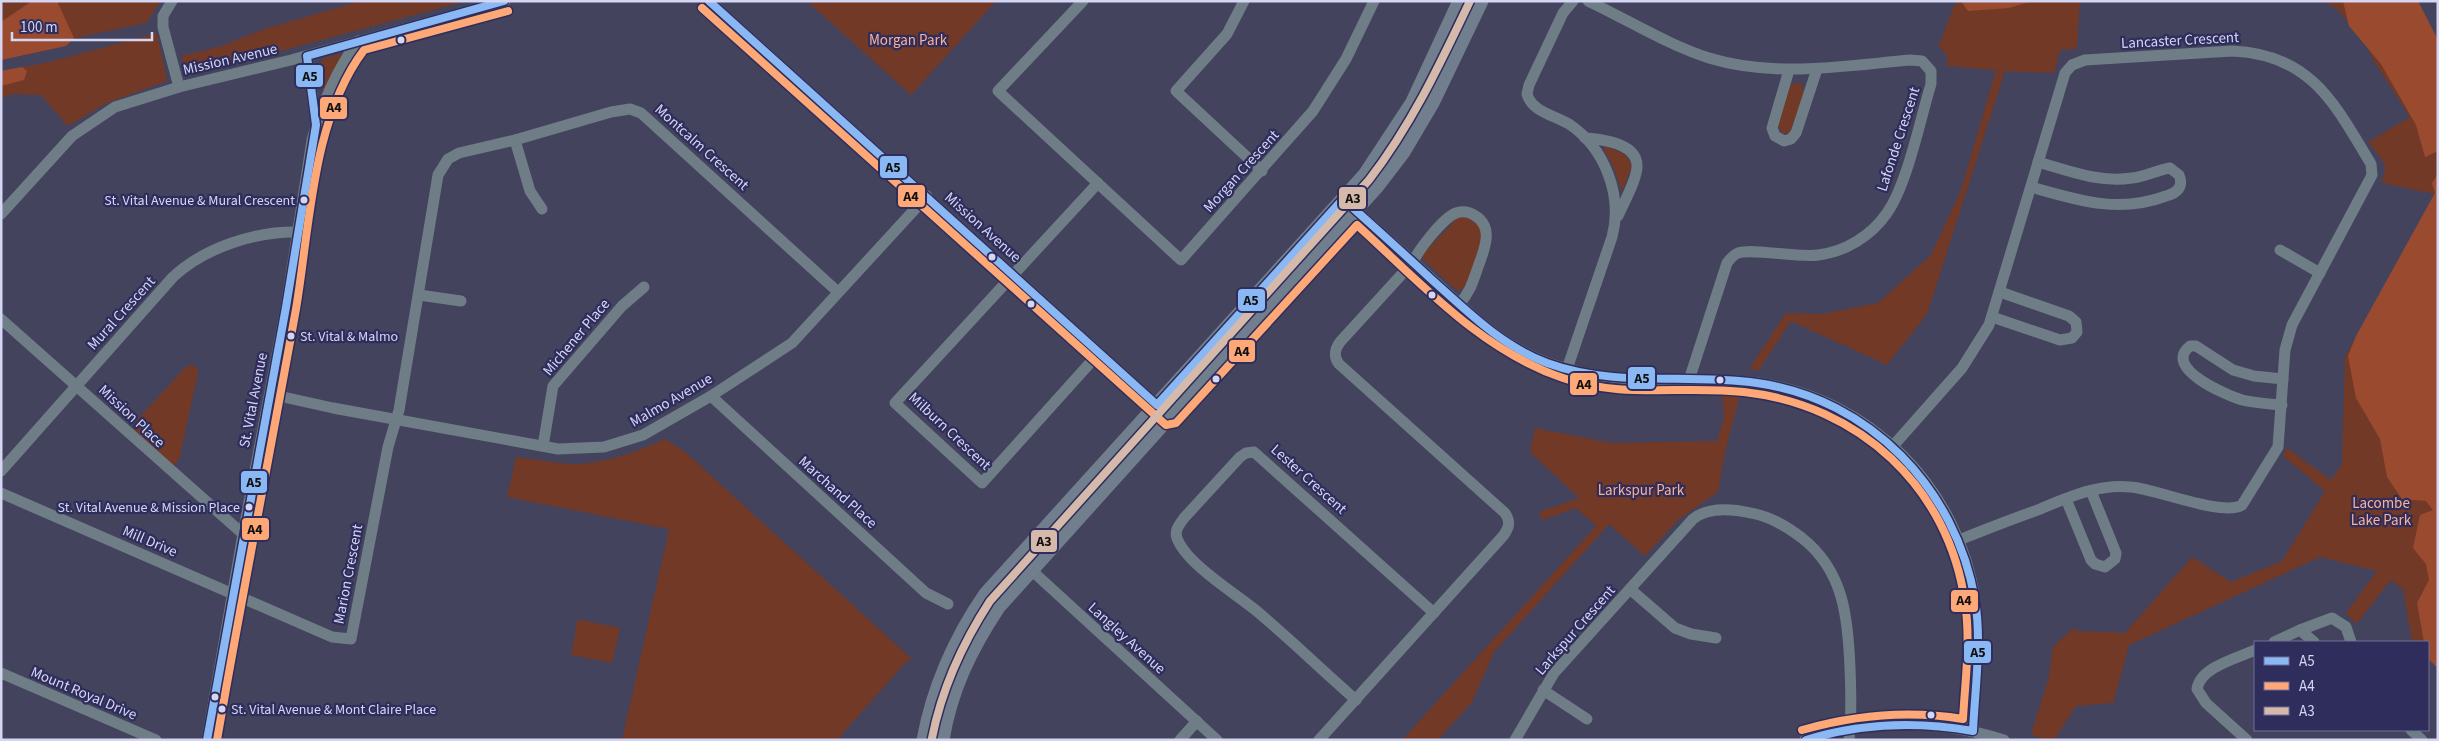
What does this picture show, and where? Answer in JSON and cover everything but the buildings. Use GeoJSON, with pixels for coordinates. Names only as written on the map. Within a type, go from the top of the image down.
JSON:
{"type":"FeatureCollection","features":[{"type":"Feature","properties":{"kind":"main road"},"geometry":{"type":"LineString","coordinates":[[924,740],[929,715],[943,670],[966,622],[986,594],[1344,199],[1391,138],[1413,102],[1460,1]]}},
{"type":"Feature","properties":{"kind":"main road"},"geometry":{"type":"LineString","coordinates":[[942,740],[946,714],[957,681],[980,634],[998,607],[1356,211],[1403,152],[1432,103],[1481,1]]}},
{"type":"Feature","properties":{"kind":"street"},"geometry":{"type":"LineString","coordinates":[[172,1],[163,16],[164,27],[180,86]]}},
{"type":"Feature","properties":{"kind":"street","name":"Mission Avenue"},"geometry":{"type":"LineString","coordinates":[[1,214],[72,136],[115,107],[180,86],[307,56],[505,1]]}},
{"type":"Feature","properties":{"kind":"street","name":"Mission Avenue"},"geometry":{"type":"LineString","coordinates":[[709,1],[1015,275],[1169,416]]}},
{"type":"Feature","properties":{"kind":"street","name":"Morgan Crescent"},"geometry":{"type":"LineString","coordinates":[[1083,1],[998,92],[1181,260],[1299,129],[1326,92],[1346,59],[1374,1]]}},
{"type":"Feature","properties":{"kind":"street"},"geometry":{"type":"LineString","coordinates":[[1244,1],[1227,34],[1176,91],[1262,171]]}},
{"type":"Feature","properties":{"kind":"street"},"geometry":{"type":"LineString","coordinates":[[1573,1],[1563,13],[1526,94],[1536,108],[1569,124],[1595,149],[1606,170],[1615,201],[1615,223]]}},
{"type":"Feature","properties":{"kind":"street","name":"Lafonde Crescent"},"geometry":{"type":"LineString","coordinates":[[1588,1],[1708,57],[1750,67],[1789,70],[1817,69],[1910,60],[1922,61],[1928,66],[1932,75],[1931,84],[1896,197],[1887,214],[1860,240],[1842,249],[1809,256],[1745,252],[1732,257],[1727,263],[1689,380]]}},
{"type":"Feature","properties":{"kind":"street","name":"St. Vital Avenue"},"geometry":{"type":"LineString","coordinates":[[207,740],[270,394],[316,125],[346,57],[358,41]]}},
{"type":"Feature","properties":{"kind":"street","name":"Lancaster Crescent"},"geometry":{"type":"LineString","coordinates":[[1893,446],[1962,368],[1978,345],[1992,317],[2065,73],[2075,63],[2085,60],[2232,51],[2256,52],[2283,60],[2308,76],[2326,93],[2373,170],[2369,182],[2289,334],[2285,350],[2278,447],[2248,498],[2237,508],[2222,509],[2129,486],[2091,490],[1959,540]]}},
{"type":"Feature","properties":{"kind":"street","name":"St. Vital Avenue"},"geometry":{"type":"LineString","coordinates":[[307,56],[316,125]]}},
{"type":"Feature","properties":{"kind":"street"},"geometry":{"type":"LineString","coordinates":[[1789,70],[1772,128],[1775,136],[1784,141],[1795,135],[1817,69]]}},
{"type":"Feature","properties":{"kind":"street","name":"Montcalm Crescent"},"geometry":{"type":"LineString","coordinates":[[396,420],[420,295],[438,175],[448,159],[459,153],[515,140],[611,112],[630,109],[641,113],[838,292]]}},
{"type":"Feature","properties":{"kind":"street"},"geometry":{"type":"LineString","coordinates":[[1567,369],[1615,223],[1635,172],[1636,162],[1630,152],[1605,140],[1585,138]]}},
{"type":"Feature","properties":{"kind":"street"},"geometry":{"type":"LineString","coordinates":[[515,140],[530,191],[542,209]]}},
{"type":"Feature","properties":{"kind":"street"},"geometry":{"type":"LineString","coordinates":[[2031,186],[2084,202],[2109,206],[2157,200],[2175,193],[2181,183],[2179,175],[2170,168],[2135,178],[2109,180],[2086,176],[2038,162]]}},
{"type":"Feature","properties":{"kind":"street"},"geometry":{"type":"LineString","coordinates":[[1015,275],[1098,183]]}},
{"type":"Feature","properties":{"kind":"street","name":"Malmo Avenue"},"geometry":{"type":"LineString","coordinates":[[270,394],[396,420],[543,446],[574,450],[619,444],[655,429],[711,396],[792,343],[927,196]]}},
{"type":"Feature","properties":{"kind":"street"},"geometry":{"type":"LineString","coordinates":[[1344,199],[1490,331],[1513,346],[1567,369],[1619,380],[1689,380],[1758,383],[1802,394],[1850,414],[1893,446],[1928,484],[1947,514],[1959,540],[1970,577],[1976,613],[1972,731]]}},
{"type":"Feature","properties":{"kind":"street"},"geometry":{"type":"LineString","coordinates":[[1319,740],[1503,536],[1508,528],[1508,519],[1338,364],[1335,353],[1340,342],[1413,262],[1418,251],[1451,215],[1465,212],[1478,218],[1486,231],[1486,244],[1470,292],[1459,304]]}},
{"type":"Feature","properties":{"kind":"street","name":"Mural Crescent"},"geometry":{"type":"LineString","coordinates":[[1,471],[173,277],[190,263],[209,252],[228,245],[281,232],[298,232]]}},
{"type":"Feature","properties":{"kind":"street"},"geometry":{"type":"LineString","coordinates":[[2280,250],[2320,272]]}},
{"type":"Feature","properties":{"kind":"street","name":"Milburn Crescent"},"geometry":{"type":"LineString","coordinates":[[1015,275],[895,403],[982,483],[1099,353]]}},
{"type":"Feature","properties":{"kind":"street","name":"Michener Place"},"geometry":{"type":"LineString","coordinates":[[543,446],[554,386],[622,306],[644,286]]}},
{"type":"Feature","properties":{"kind":"street"},"geometry":{"type":"LineString","coordinates":[[1992,317],[2060,340],[2072,338],[2077,332],[2077,325],[2070,316],[2000,292]]}},
{"type":"Feature","properties":{"kind":"street"},"geometry":{"type":"LineString","coordinates":[[420,295],[461,301]]}},
{"type":"Feature","properties":{"kind":"street","name":"Mission Place"},"geometry":{"type":"LineString","coordinates":[[1,319],[181,481],[243,534]]}},
{"type":"Feature","properties":{"kind":"street"},"geometry":{"type":"LineString","coordinates":[[2282,405],[2246,401],[2223,393],[2191,372],[2182,362],[2182,356],[2190,346],[2196,346],[2233,370],[2254,376],[2283,379]]}},
{"type":"Feature","properties":{"kind":"street","name":"Marchand Place"},"geometry":{"type":"LineString","coordinates":[[711,396],[926,593],[948,604]]}},
{"type":"Feature","properties":{"kind":"street","name":"Marion Crescent"},"geometry":{"type":"LineString","coordinates":[[233,592],[332,637],[351,639],[386,457],[396,420]]}},
{"type":"Feature","properties":{"kind":"street","name":"Lester Crescent"},"geometry":{"type":"LineString","coordinates":[[1356,700],[1258,612],[1202,568],[1176,537],[1177,528],[1184,518],[1240,457],[1246,453],[1254,452],[1434,613]]}},
{"type":"Feature","properties":{"kind":"street"},"geometry":{"type":"LineString","coordinates":[[2066,499],[2091,560],[2095,564],[2105,567],[2115,559],[2116,553],[2091,490]]}},
{"type":"Feature","properties":{"kind":"street","name":"Mill Drive"},"geometry":{"type":"LineString","coordinates":[[1,494],[233,592]]}},
{"type":"Feature","properties":{"kind":"street","name":"Larkspur Crescent"},"geometry":{"type":"LineString","coordinates":[[1515,740],[1556,670],[1693,519],[1705,512],[1717,510],[1744,511],[1769,518],[1785,526],[1805,540],[1822,558],[1835,578],[1842,596],[1848,632],[1850,735]]}},
{"type":"Feature","properties":{"kind":"street","name":"Langley Avenue"},"geometry":{"type":"LineString","coordinates":[[1018,558],[1217,740]]}},
{"type":"Feature","properties":{"kind":"street","name":"Larkspur Crescent"},"geometry":{"type":"LineString","coordinates":[[1630,589],[1675,628],[1691,634],[1716,638]]}},
{"type":"Feature","properties":{"kind":"street"},"geometry":{"type":"LineString","coordinates":[[2276,641],[2324,619],[2335,619],[2348,630],[2351,641]]}},
{"type":"Feature","properties":{"kind":"street"},"geometry":{"type":"LineString","coordinates":[[2300,630],[2313,641]]}},
{"type":"Feature","properties":{"kind":"street"},"geometry":{"type":"LineString","coordinates":[[2247,740],[2206,703],[2197,689],[2200,680],[2208,673],[2254,650]]}},
{"type":"Feature","properties":{"kind":"street","name":"Mount Royal Drive"},"geometry":{"type":"LineString","coordinates":[[1,673],[156,740]]}},
{"type":"Feature","properties":{"kind":"street","name":"Larkspur Crescent"},"geometry":{"type":"LineString","coordinates":[[1543,690],[1587,719]]}},
{"type":"Feature","properties":{"kind":"street"},"geometry":{"type":"LineString","coordinates":[[1180,740],[1197,721]]}},
{"type":"Feature","properties":{"kind":"street"},"geometry":{"type":"LineString","coordinates":[[1805,740],[1850,735],[1913,724],[1972,731],[2004,740]]}},
{"type":"Feature","properties":{"kind":"street"},"geometry":{"type":"LineString","coordinates":[[2412,731],[2422,740]]}},
{"type":"Feature","properties":{"kind":"green space"},"geometry":{"type":"Polygon","coordinates":[[[1,1],[161,1],[146,23],[75,38],[66,46],[1,60],[1,1]]]}},
{"type":"Feature","properties":{"kind":"green space"},"geometry":{"type":"Polygon","coordinates":[[[361,1],[467,1],[195,74],[187,72],[181,56],[222,46],[264,29],[361,1]]]}},
{"type":"Feature","properties":{"kind":"green space","name":"Morgan Park"},"geometry":{"type":"Polygon","coordinates":[[[807,1],[996,1],[911,95],[807,1]]]}},
{"type":"Feature","properties":{"kind":"green space"},"geometry":{"type":"Polygon","coordinates":[[[1956,1],[2080,1],[2077,49],[2060,50],[2054,73],[2005,71],[1927,314],[1887,365],[1791,321],[1759,370],[1749,369],[1786,313],[1821,314],[1878,303],[1931,255],[1961,190],[1996,70],[1946,66],[1948,58],[1942,49],[1938,48],[1956,1]]]}},
{"type":"Feature","properties":{"kind":"green space","name":"Lacombe Lake Park"},"geometry":{"type":"Polygon","coordinates":[[[2322,1],[2417,1],[2438,48],[2438,668],[2429,660],[2429,641],[2412,641],[2403,589],[2391,580],[2356,624],[2346,613],[2377,571],[2320,557],[2129,645],[2113,703],[2076,706],[2054,740],[2044,740],[2031,734],[2048,680],[2053,647],[2073,628],[2077,631],[2125,633],[2192,557],[2231,582],[2282,561],[2325,491],[2283,456],[2287,448],[2331,480],[2342,464],[2345,357],[2435,194],[2386,184],[2381,181],[2385,170],[2384,165],[2368,142],[2410,117],[2372,58],[2366,43],[2336,8],[2322,1]]]}},
{"type":"Feature","properties":{"kind":"green space"},"geometry":{"type":"Polygon","coordinates":[[[157,33],[167,81],[107,103],[68,126],[41,95],[13,94],[1,98],[1,71],[49,62],[157,33]]]}},
{"type":"Feature","properties":{"kind":"green space"},"geometry":{"type":"Polygon","coordinates":[[[340,54],[341,56],[324,95],[318,67],[324,58],[340,54]]]}},
{"type":"Feature","properties":{"kind":"green space"},"geometry":{"type":"Polygon","coordinates":[[[1798,82],[1802,85],[1804,93],[1790,132],[1783,134],[1778,126],[1790,86],[1798,82]]]}},
{"type":"Feature","properties":{"kind":"green space"},"geometry":{"type":"Polygon","coordinates":[[[1606,146],[1626,155],[1632,166],[1622,192],[1614,168],[1604,150],[1606,146]]]}},
{"type":"Feature","properties":{"kind":"green space"},"geometry":{"type":"Polygon","coordinates":[[[1458,217],[1466,217],[1479,225],[1482,238],[1467,285],[1460,290],[1456,290],[1423,259],[1423,254],[1458,217]]]}},
{"type":"Feature","properties":{"kind":"green space"},"geometry":{"type":"Polygon","coordinates":[[[193,365],[197,368],[198,373],[179,460],[174,465],[167,463],[134,432],[135,422],[187,366],[193,365]]]}},
{"type":"Feature","properties":{"kind":"green space","name":"Larkspur Park"},"geometry":{"type":"Polygon","coordinates":[[[1722,393],[1740,395],[1725,452],[1718,492],[1679,519],[1645,556],[1609,524],[1494,652],[1472,702],[1438,740],[1402,740],[1596,526],[1576,508],[1542,520],[1539,512],[1579,498],[1530,452],[1535,428],[1611,443],[1717,441],[1724,417],[1722,393]]]}},
{"type":"Feature","properties":{"kind":"green space"},"geometry":{"type":"Polygon","coordinates":[[[665,439],[684,451],[912,659],[904,664],[837,740],[622,740],[669,529],[507,497],[516,457],[562,463],[589,463],[622,456],[665,439]]]}},
{"type":"Feature","properties":{"kind":"green space"},"geometry":{"type":"Polygon","coordinates":[[[578,619],[620,628],[612,663],[571,655],[578,619]]]}},
{"type":"Feature","properties":{"kind":"shaded area"},"geometry":{"type":"Polygon","coordinates":[[[32,1],[57,1],[74,38],[66,46],[1,60],[1,22],[32,1]]]}},
{"type":"Feature","properties":{"kind":"shaded area"},"geometry":{"type":"Polygon","coordinates":[[[1961,1],[2032,1],[2009,8],[1968,11],[1961,1]]]}},
{"type":"Feature","properties":{"kind":"shaded area"},"geometry":{"type":"Polygon","coordinates":[[[2343,1],[2418,1],[2438,40],[2438,151],[2425,157],[2416,125],[2381,64],[2349,26],[2343,1]]]}},
{"type":"Feature","properties":{"kind":"shaded area"},"geometry":{"type":"Polygon","coordinates":[[[22,67],[27,71],[24,80],[1,86],[1,71],[22,67]]]}},
{"type":"Feature","properties":{"kind":"shaded area","name":"Lacombe Lake Park"},"geometry":{"type":"Polygon","coordinates":[[[2438,174],[2438,668],[2429,660],[2429,641],[2424,641],[2417,603],[2429,580],[2426,564],[2413,548],[2420,515],[2433,510],[2426,501],[2402,499],[2387,477],[2380,439],[2356,398],[2348,356],[2356,336],[2435,193],[2432,183],[2438,174]]]}},
{"type":"Feature","properties":{"kind":"transit line","name":"A5"},"geometry":{"type":"LineString","coordinates":[[207,740],[286,307],[316,125],[307,56],[504,1]]}},
{"type":"Feature","properties":{"kind":"transit line","name":"A5"},"geometry":{"type":"LineString","coordinates":[[709,1],[1157,405],[1343,199],[1485,326],[1530,356],[1573,371],[1599,375],[1625,378],[1731,380],[1757,383],[1798,392],[1836,408],[1871,429],[1901,456],[1927,487],[1949,522],[1965,559],[1975,600],[1978,632],[1973,731],[1931,726],[1889,725],[1847,730],[1806,740]]}},
{"type":"Feature","properties":{"kind":"transit line","name":"A3"},"geometry":{"type":"LineString","coordinates":[[932,738],[941,702],[954,667],[990,601],[1369,180],[1412,115],[1470,1]]}},
{"type":"Feature","properties":{"kind":"transit line","name":"A4"},"geometry":{"type":"LineString","coordinates":[[702,8],[1166,425],[1176,423],[1357,225],[1452,312],[1478,332],[1533,366],[1563,378],[1608,388],[1630,390],[1721,390],[1744,392],[1786,400],[1825,414],[1860,434],[1892,459],[1918,489],[1940,523],[1956,561],[1965,603],[1968,632],[1963,719],[1923,715],[1882,716],[1842,721],[1802,730]]}},
{"type":"Feature","properties":{"kind":"transit line","name":"A4"},"geometry":{"type":"LineString","coordinates":[[217,740],[296,309],[316,174],[323,140],[333,108],[347,78],[364,50],[508,11]]}},
{"type":"Feature","properties":{"kind":"place","name":"St. Vital Avenue & Mural Crescent"},"geometry":{"type":"Point","coordinates":[304,200]}},
{"type":"Feature","properties":{"kind":"place","name":"St. Vital & Malmo"},"geometry":{"type":"Point","coordinates":[291,336]}},
{"type":"Feature","properties":{"kind":"place","name":"St. Vital Avenue & Mission Place"},"geometry":{"type":"Point","coordinates":[249,507]}},
{"type":"Feature","properties":{"kind":"place","name":"St. Vital Avenue & Mont Claire Place"},"geometry":{"type":"Point","coordinates":[222,709]}}]}
